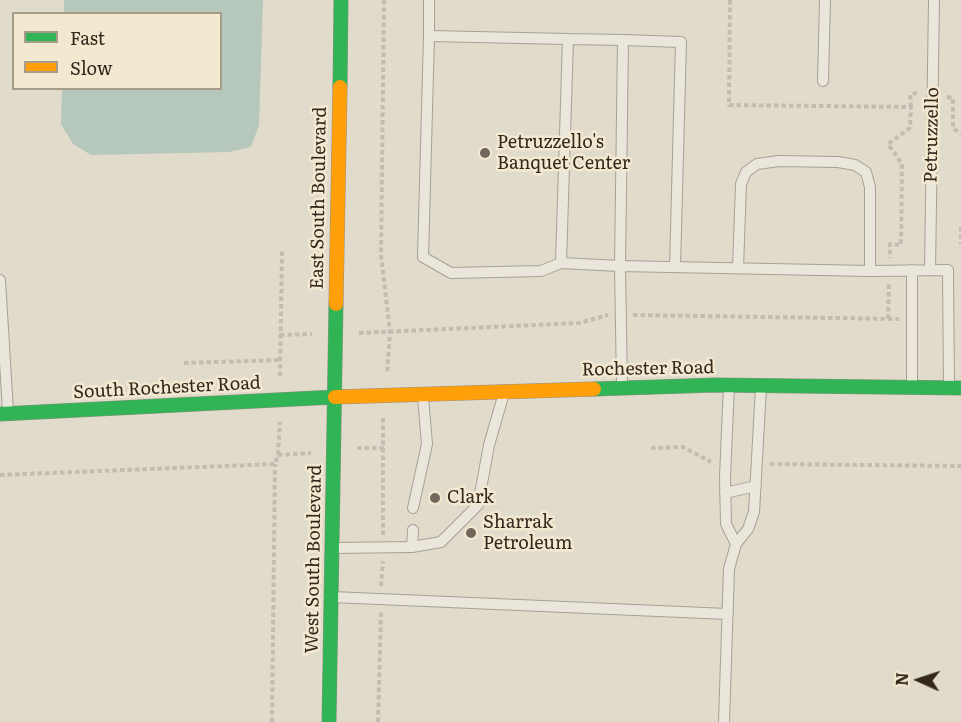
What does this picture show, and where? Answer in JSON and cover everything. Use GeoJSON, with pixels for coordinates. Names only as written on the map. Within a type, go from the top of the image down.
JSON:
{"type":"FeatureCollection","features":[{"type":"Feature","properties":{"kind":"main road","name":"East South Boulevard"},"geometry":{"type":"LineString","coordinates":[[335,397],[341,0]]}},
{"type":"Feature","properties":{"kind":"main road","name":"Rochester Road"},"geometry":{"type":"LineString","coordinates":[[335,397],[505,390],[729,385],[955,388]]}},
{"type":"Feature","properties":{"kind":"main road","name":"South Rochester Road"},"geometry":{"type":"LineString","coordinates":[[4,414],[335,397]]}},
{"type":"Feature","properties":{"kind":"main road","name":"West South Boulevard"},"geometry":{"type":"LineString","coordinates":[[329,722],[335,397]]}},
{"type":"Feature","properties":{"kind":"lane"},"geometry":{"type":"LineString","coordinates":[[429,0],[423,256],[451,273],[541,271],[561,263],[870,271],[948,270],[955,388]]}},
{"type":"Feature","properties":{"kind":"lane"},"geometry":{"type":"LineString","coordinates":[[823,81],[825,0]]}},
{"type":"Feature","properties":{"kind":"lane","name":"Petruzzello"},"geometry":{"type":"LineString","coordinates":[[930,270],[934,0]]}},
{"type":"Feature","properties":{"kind":"lane"},"geometry":{"type":"LineString","coordinates":[[429,36],[681,42],[675,267]]}},
{"type":"Feature","properties":{"kind":"lane"},"geometry":{"type":"LineString","coordinates":[[561,263],[568,39]]}},
{"type":"Feature","properties":{"kind":"lane"},"geometry":{"type":"LineString","coordinates":[[622,387],[620,266],[623,40]]}},
{"type":"Feature","properties":{"kind":"lane"},"geometry":{"type":"LineString","coordinates":[[738,268],[741,184],[746,172],[757,164],[779,161],[838,162],[855,165],[866,172],[870,187],[870,271]]}},
{"type":"Feature","properties":{"kind":"lane"},"geometry":{"type":"LineString","coordinates":[[912,270],[912,387]]}},
{"type":"Feature","properties":{"kind":"lane"},"geometry":{"type":"LineString","coordinates":[[0,280],[4,414]]}},
{"type":"Feature","properties":{"kind":"lane"},"geometry":{"type":"LineString","coordinates":[[729,385],[726,524],[736,544]]}},
{"type":"Feature","properties":{"kind":"lane"},"geometry":{"type":"LineString","coordinates":[[724,722],[729,569],[736,544],[748,529],[754,512],[761,386]]}},
{"type":"Feature","properties":{"kind":"lane"},"geometry":{"type":"LineString","coordinates":[[333,548],[412,547],[441,542],[478,505],[489,445],[505,390]]}},
{"type":"Feature","properties":{"kind":"lane"},"geometry":{"type":"LineString","coordinates":[[413,507],[427,444],[423,393]]}},
{"type":"Feature","properties":{"kind":"lane"},"geometry":{"type":"LineString","coordinates":[[725,493],[756,486]]}},
{"type":"Feature","properties":{"kind":"lane"},"geometry":{"type":"LineString","coordinates":[[412,547],[413,530]]}},
{"type":"Feature","properties":{"kind":"lane"},"geometry":{"type":"LineString","coordinates":[[332,597],[728,614]]}},
{"type":"Feature","properties":{"kind":"path"},"geometry":{"type":"LineString","coordinates":[[384,0],[381,255],[390,332],[388,355]]}},
{"type":"Feature","properties":{"kind":"path"},"geometry":{"type":"LineString","coordinates":[[730,0],[729,105],[911,107],[910,128],[888,144],[902,164],[901,244],[890,244],[888,319]]}},
{"type":"Feature","properties":{"kind":"path"},"geometry":{"type":"LineString","coordinates":[[961,227],[961,244]]}},
{"type":"Feature","properties":{"kind":"path"},"geometry":{"type":"LineString","coordinates":[[280,371],[282,251]]}},
{"type":"Feature","properties":{"kind":"path"},"geometry":{"type":"LineString","coordinates":[[370,333],[579,323],[610,314]]}},
{"type":"Feature","properties":{"kind":"path"},"geometry":{"type":"LineString","coordinates":[[631,315],[903,319]]}},
{"type":"Feature","properties":{"kind":"path"},"geometry":{"type":"LineString","coordinates":[[280,335],[309,335]]}},
{"type":"Feature","properties":{"kind":"path"},"geometry":{"type":"LineString","coordinates":[[184,363],[280,360]]}},
{"type":"Feature","properties":{"kind":"path"},"geometry":{"type":"LineString","coordinates":[[378,722],[383,548],[384,448],[382,431]]}},
{"type":"Feature","properties":{"kind":"path"},"geometry":{"type":"LineString","coordinates":[[272,722],[275,464],[279,455],[280,434]]}},
{"type":"Feature","properties":{"kind":"path"},"geometry":{"type":"LineString","coordinates":[[368,446],[384,448]]}},
{"type":"Feature","properties":{"kind":"path"},"geometry":{"type":"LineString","coordinates":[[651,448],[683,447],[701,458],[716,463]]}},
{"type":"Feature","properties":{"kind":"path"},"geometry":{"type":"LineString","coordinates":[[279,455],[302,454]]}},
{"type":"Feature","properties":{"kind":"path"},"geometry":{"type":"LineString","coordinates":[[0,476],[275,464]]}},
{"type":"Feature","properties":{"kind":"path"},"geometry":{"type":"LineString","coordinates":[[767,464],[961,466]]}},
{"type":"Feature","properties":{"kind":"shaded area"},"geometry":{"type":"Polygon","coordinates":[[[64,0],[263,0],[259,125],[251,147],[229,152],[91,155],[73,144],[61,124],[62,90],[222,90],[222,12],[64,12],[64,0]]]}},
{"type":"Feature","properties":{"kind":"traffic: fast"},"geometry":{"type":"LineString","coordinates":[[340,87],[341,0]]}},
{"type":"Feature","properties":{"kind":"traffic: fast"},"geometry":{"type":"LineString","coordinates":[[329,722],[336,304]]}},
{"type":"Feature","properties":{"kind":"traffic: fast"},"geometry":{"type":"LineString","coordinates":[[594,389],[716,385],[961,388]]}},
{"type":"Feature","properties":{"kind":"traffic: fast"},"geometry":{"type":"LineString","coordinates":[[0,414],[335,397]]}},
{"type":"Feature","properties":{"kind":"traffic: slow"},"geometry":{"type":"LineString","coordinates":[[336,304],[340,87]]}},
{"type":"Feature","properties":{"kind":"traffic: slow"},"geometry":{"type":"LineString","coordinates":[[335,397],[594,389]]}},
{"type":"Feature","properties":{"kind":"place","name":"Petruzzello's Banquet Center"},"geometry":{"type":"Point","coordinates":[485,153]}},
{"type":"Feature","properties":{"kind":"place","name":"Clark"},"geometry":{"type":"Point","coordinates":[435,498]}},
{"type":"Feature","properties":{"kind":"place","name":"Sharrak Petroleum"},"geometry":{"type":"Point","coordinates":[471,533]}}]}
